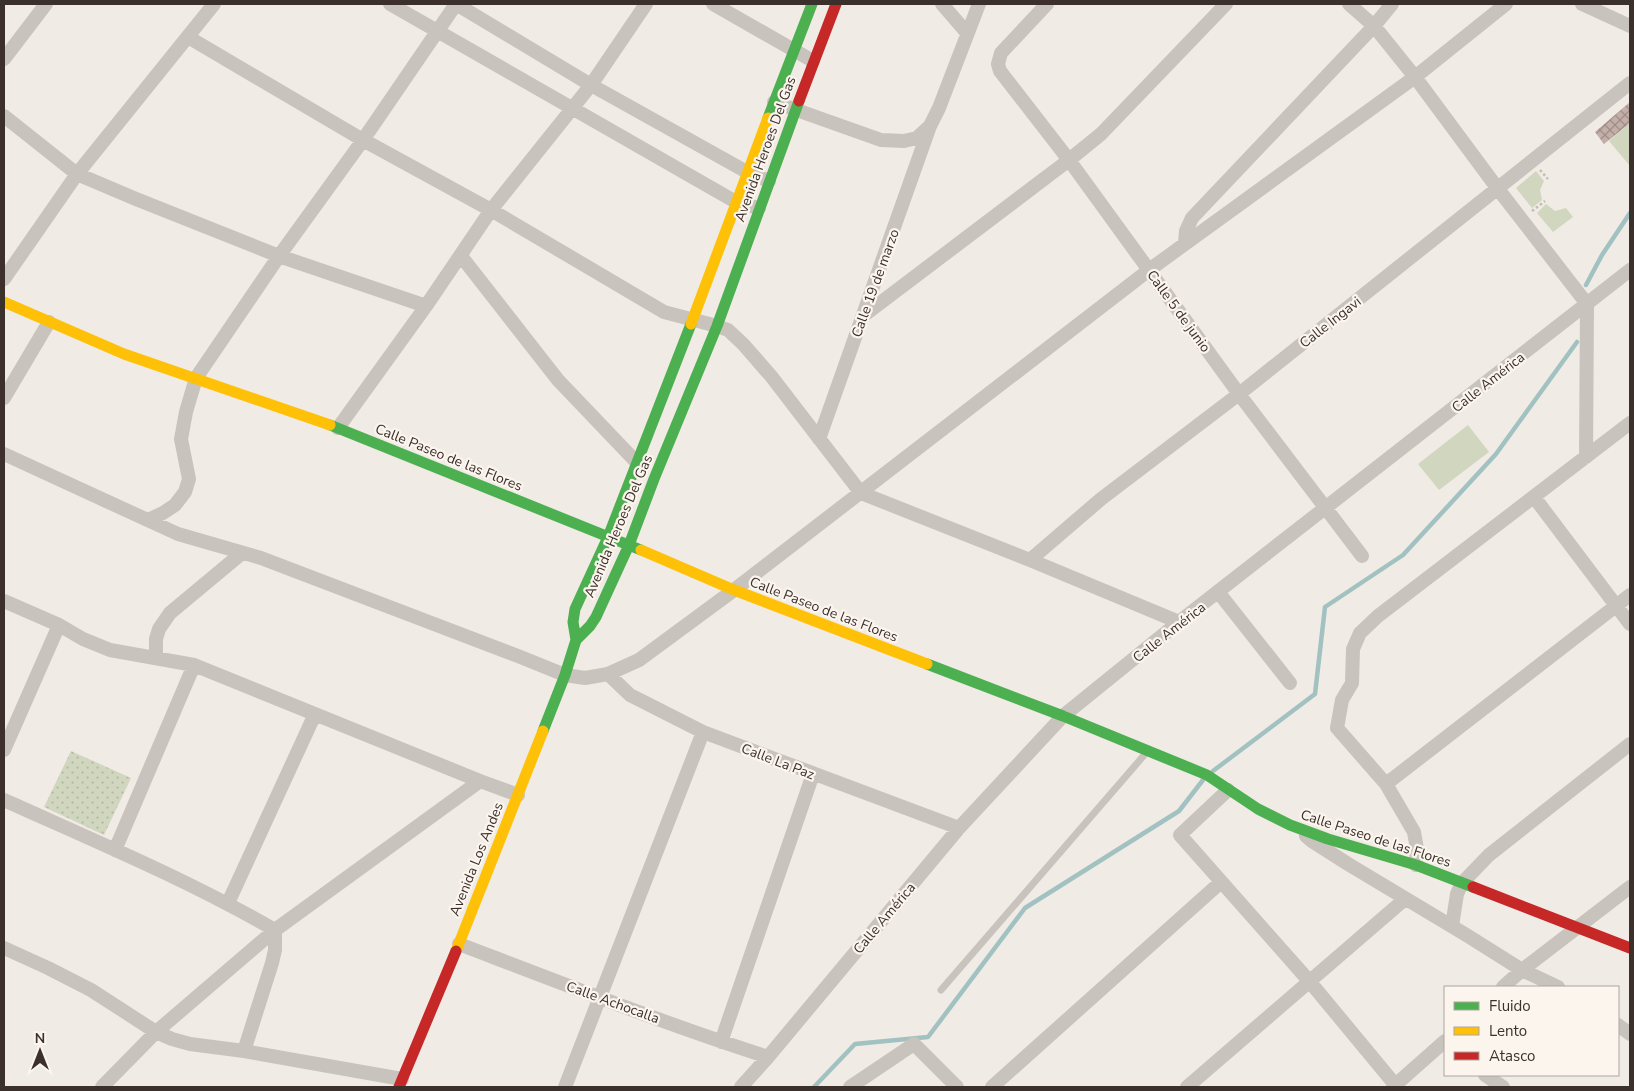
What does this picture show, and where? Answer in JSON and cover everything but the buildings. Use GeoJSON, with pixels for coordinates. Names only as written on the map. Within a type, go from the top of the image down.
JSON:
{"type":"FeatureCollection","features":[{"type":"Feature","properties":{"kind":"street"},"geometry":{"type":"LineString","coordinates":[[4,59],[46,4]]}},
{"type":"Feature","properties":{"kind":"street"},"geometry":{"type":"LineString","coordinates":[[4,279],[78,174],[214,4]]}},
{"type":"Feature","properties":{"kind":"street"},"geometry":{"type":"LineString","coordinates":[[390,4],[736,202],[759,208]]}},
{"type":"Feature","properties":{"kind":"street"},"geometry":{"type":"LineString","coordinates":[[148,520],[175,505],[185,492],[189,480],[181,439],[186,412],[196,378],[456,4],[591,85],[746,172],[769,181]]}},
{"type":"Feature","properties":{"kind":"street"},"geometry":{"type":"LineString","coordinates":[[338,428],[426,306],[491,210],[591,85],[646,4]]}},
{"type":"Feature","properties":{"kind":"street"},"geometry":{"type":"LineString","coordinates":[[713,4],[813,61]]}},
{"type":"Feature","properties":{"kind":"street","name":"Avenida Heroes Del Gas"},"geometry":{"type":"LineString","coordinates":[[576,640],[573,622],[575,609],[608,537],[694,319],[746,172],[812,4]]}},
{"type":"Feature","properties":{"kind":"street","name":"Avenida Heroes Del Gas"},"geometry":{"type":"LineString","coordinates":[[576,640],[596,617],[629,545],[717,326],[794,110],[836,4]]}},
{"type":"Feature","properties":{"kind":"street"},"geometry":{"type":"LineString","coordinates":[[942,4],[967,33]]}},
{"type":"Feature","properties":{"kind":"street","name":"Calle 19 de marzo"},"geometry":{"type":"LineString","coordinates":[[819,439],[930,126],[939,108],[979,4]]}},
{"type":"Feature","properties":{"kind":"street","name":"Calle 5 de junio"},"geometry":{"type":"LineString","coordinates":[[1047,4],[1001,53],[998,64],[1003,76],[1069,160],[1239,394],[1362,556]]}},
{"type":"Feature","properties":{"kind":"street"},"geometry":{"type":"LineString","coordinates":[[863,316],[1101,134],[1226,4]]}},
{"type":"Feature","properties":{"kind":"street"},"geometry":{"type":"LineString","coordinates":[[1349,4],[1374,26],[1415,77],[1587,304],[1586,456]]}},
{"type":"Feature","properties":{"kind":"street"},"geometry":{"type":"LineString","coordinates":[[1185,243],[1186,231],[1192,218],[1374,26],[1392,4]]}},
{"type":"Feature","properties":{"kind":"street"},"geometry":{"type":"LineString","coordinates":[[4,454],[178,534],[261,558],[565,675],[585,678],[608,674],[639,660],[734,590],[1149,270],[1415,77],[1506,4]]}},
{"type":"Feature","properties":{"kind":"street"},"geometry":{"type":"LineString","coordinates":[[1582,4],[1630,26]]}},
{"type":"Feature","properties":{"kind":"street"},"geometry":{"type":"LineString","coordinates":[[188,37],[363,140],[491,210],[664,312],[728,330],[771,376],[861,493],[1179,622]]}},
{"type":"Feature","properties":{"kind":"street","name":"Calle Ingavi"},"geometry":{"type":"LineString","coordinates":[[1030,560],[1101,499],[1239,394],[1630,83]]}},
{"type":"Feature","properties":{"kind":"street"},"geometry":{"type":"LineString","coordinates":[[774,102],[887,141],[911,140],[922,134],[930,126]]}},
{"type":"Feature","properties":{"kind":"street"},"geometry":{"type":"LineString","coordinates":[[4,116],[78,174],[136,200],[279,256],[426,306]]}},
{"type":"Feature","properties":{"kind":"street"},"geometry":{"type":"LineString","coordinates":[[461,256],[558,380],[654,479]]}},
{"type":"Feature","properties":{"kind":"street","name":"Calle América"},"geometry":{"type":"LineString","coordinates":[[741,1087],[959,828],[1063,716],[1179,622],[1630,270]]}},
{"type":"Feature","properties":{"kind":"street","name":"Calle Paseo de las Flores"},"geometry":{"type":"LineString","coordinates":[[4,302],[124,354],[338,428],[629,545],[734,590],[1063,716],[1207,775],[1258,809],[1296,827],[1328,839],[1416,865],[1630,948]]}},
{"type":"Feature","properties":{"kind":"street"},"geometry":{"type":"LineString","coordinates":[[4,398],[49,322]]}},
{"type":"Feature","properties":{"kind":"street"},"geometry":{"type":"LineString","coordinates":[[1416,865],[1417,849],[1414,832],[1386,784],[1337,728],[1342,700],[1352,683],[1353,649],[1360,633],[1378,616],[1630,422]]}},
{"type":"Feature","properties":{"kind":"street"},"geometry":{"type":"LineString","coordinates":[[1534,497],[1630,624]]}},
{"type":"Feature","properties":{"kind":"street"},"geometry":{"type":"LineString","coordinates":[[156,658],[156,639],[159,630],[170,613],[242,553]]}},
{"type":"Feature","properties":{"kind":"street"},"geometry":{"type":"LineString","coordinates":[[1219,592],[1290,684]]}},
{"type":"Feature","properties":{"kind":"street"},"geometry":{"type":"LineString","coordinates":[[1386,784],[1630,595]]}},
{"type":"Feature","properties":{"kind":"street"},"geometry":{"type":"LineString","coordinates":[[4,601],[110,650],[194,665],[518,795]]}},
{"type":"Feature","properties":{"kind":"street"},"geometry":{"type":"LineString","coordinates":[[4,750],[59,625]]}},
{"type":"Feature","properties":{"kind":"street","name":"Avenida Los Andes"},"geometry":{"type":"LineString","coordinates":[[400,1083],[459,944],[565,675],[576,640]]}},
{"type":"Feature","properties":{"kind":"street"},"geometry":{"type":"LineString","coordinates":[[115,850],[194,665]]}},
{"type":"Feature","properties":{"kind":"street","name":"Calle La Paz"},"geometry":{"type":"LineString","coordinates":[[608,674],[630,695],[703,732],[959,828]]}},
{"type":"Feature","properties":{"kind":"street"},"geometry":{"type":"LineString","coordinates":[[228,903],[315,714]]}},
{"type":"Feature","properties":{"kind":"street"},"geometry":{"type":"LineString","coordinates":[[565,1087],[703,732]]}},
{"type":"Feature","properties":{"kind":"street"},"geometry":{"type":"LineString","coordinates":[[1452,926],[1457,894],[1462,883],[1489,855],[1630,744]]}},
{"type":"Feature","properties":{"kind":"street"},"geometry":{"type":"LineString","coordinates":[[721,1042],[813,774]]}},
{"type":"Feature","properties":{"kind":"street"},"geometry":{"type":"LineString","coordinates":[[102,1087],[156,1032],[275,930],[480,781]]}},
{"type":"Feature","properties":{"kind":"street"},"geometry":{"type":"LineString","coordinates":[[1228,790],[1180,835],[1310,982],[1395,1087],[1444,1045]]}},
{"type":"Feature","properties":{"kind":"street"},"geometry":{"type":"LineString","coordinates":[[4,800],[228,903],[275,930]]}},
{"type":"Feature","properties":{"kind":"street"},"geometry":{"type":"LineString","coordinates":[[1296,827],[1312,842],[1405,899],[1522,970],[1556,986]]}},
{"type":"Feature","properties":{"kind":"street"},"geometry":{"type":"LineString","coordinates":[[992,1087],[1221,882]]}},
{"type":"Feature","properties":{"kind":"street"},"geometry":{"type":"LineString","coordinates":[[1504,986],[1522,970],[1630,887]]}},
{"type":"Feature","properties":{"kind":"street"},"geometry":{"type":"LineString","coordinates":[[1187,1087],[1405,899]]}},
{"type":"Feature","properties":{"kind":"street"},"geometry":{"type":"LineString","coordinates":[[244,1051],[272,964],[275,950],[275,930]]}},
{"type":"Feature","properties":{"kind":"street","name":"Calle Achocalla"},"geometry":{"type":"LineString","coordinates":[[459,944],[600,998],[768,1057]]}},
{"type":"Feature","properties":{"kind":"street"},"geometry":{"type":"LineString","coordinates":[[4,948],[91,990],[156,1032],[172,1039],[190,1044],[244,1051],[400,1083]]}},
{"type":"Feature","properties":{"kind":"street"},"geometry":{"type":"LineString","coordinates":[[1619,1026],[1630,1034]]}},
{"type":"Feature","properties":{"kind":"street"},"geometry":{"type":"LineString","coordinates":[[850,1087],[914,1044],[957,1087]]}},
{"type":"Feature","properties":{"kind":"street"},"geometry":{"type":"LineString","coordinates":[[1486,1076],[1503,1087]]}},
{"type":"Feature","properties":{"kind":"lane"},"geometry":{"type":"LineString","coordinates":[[941,990],[1148,751]]}},
{"type":"Feature","properties":{"kind":"green space"},"geometry":{"type":"Polygon","coordinates":[[[1630,123],[1630,166],[1609,141],[1630,123]]]}},
{"type":"Feature","properties":{"kind":"green space"},"geometry":{"type":"Polygon","coordinates":[[[1536,171],[1544,181],[1540,190],[1542,200],[1532,208],[1516,188],[1536,171]]]}},
{"type":"Feature","properties":{"kind":"green space"},"geometry":{"type":"Polygon","coordinates":[[[1546,204],[1555,211],[1566,208],[1573,217],[1553,232],[1537,213],[1546,204]]]}},
{"type":"Feature","properties":{"kind":"green space"},"geometry":{"type":"Polygon","coordinates":[[[1468,425],[1489,452],[1439,490],[1418,464],[1468,425]]]}},
{"type":"Feature","properties":{"kind":"green space"},"geometry":{"type":"Polygon","coordinates":[[[71,751],[131,778],[104,835],[44,807],[71,751]]]}},
{"type":"Feature","properties":{"kind":"waterway"},"geometry":{"type":"LineString","coordinates":[[1586,285],[1602,255],[1630,213]]}},
{"type":"Feature","properties":{"kind":"waterway"},"geometry":{"type":"LineString","coordinates":[[1213,771],[1315,694],[1325,607],[1403,555],[1496,454],[1577,342]]}},
{"type":"Feature","properties":{"kind":"waterway"},"geometry":{"type":"LineString","coordinates":[[814,1087],[855,1044],[928,1037],[1025,908],[1179,811],[1203,780]]}},
{"type":"Feature","properties":{"kind":"traffic: fast"},"geometry":{"type":"LineString","coordinates":[[768,118],[812,4]]}},
{"type":"Feature","properties":{"kind":"traffic: fast"},"geometry":{"type":"LineString","coordinates":[[576,640],[596,617],[629,545],[717,326],[799,101]]}},
{"type":"Feature","properties":{"kind":"traffic: fast"},"geometry":{"type":"LineString","coordinates":[[543,731],[565,675],[576,640],[573,622],[575,609],[608,537],[691,324]]}},
{"type":"Feature","properties":{"kind":"traffic: fast"},"geometry":{"type":"LineString","coordinates":[[330,425],[641,550]]}},
{"type":"Feature","properties":{"kind":"traffic: fast"},"geometry":{"type":"LineString","coordinates":[[927,664],[1063,716],[1207,775],[1258,809],[1290,825],[1328,839],[1416,865],[1473,887]]}},
{"type":"Feature","properties":{"kind":"traffic: slow"},"geometry":{"type":"LineString","coordinates":[[691,324],[768,118]]}},
{"type":"Feature","properties":{"kind":"traffic: slow"},"geometry":{"type":"LineString","coordinates":[[4,302],[124,354],[330,425]]}},
{"type":"Feature","properties":{"kind":"traffic: slow"},"geometry":{"type":"LineString","coordinates":[[641,550],[734,590],[927,664]]}},
{"type":"Feature","properties":{"kind":"traffic: slow"},"geometry":{"type":"LineString","coordinates":[[456,951],[543,731]]}},
{"type":"Feature","properties":{"kind":"traffic: jam"},"geometry":{"type":"LineString","coordinates":[[799,101],[836,4]]}},
{"type":"Feature","properties":{"kind":"traffic: jam"},"geometry":{"type":"LineString","coordinates":[[1473,887],[1630,948]]}},
{"type":"Feature","properties":{"kind":"traffic: jam"},"geometry":{"type":"LineString","coordinates":[[399,1087],[456,951]]}}]}
